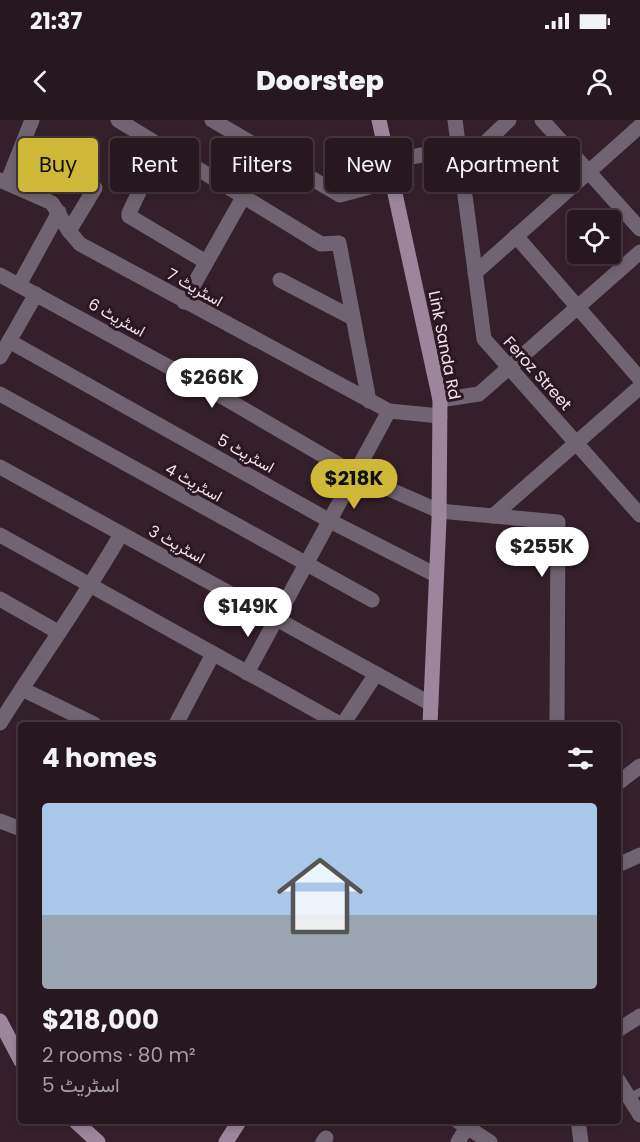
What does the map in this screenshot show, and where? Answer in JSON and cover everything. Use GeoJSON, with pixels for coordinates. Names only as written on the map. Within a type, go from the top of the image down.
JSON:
{"type":"FeatureCollection","features":[{"type":"Feature","properties":{"kind":"street"},"geometry":{"type":"LineString","coordinates":[[3,181],[32,120]]}},
{"type":"Feature","properties":{"kind":"street"},"geometry":{"type":"LineString","coordinates":[[118,120],[148,138]]}},
{"type":"Feature","properties":{"kind":"street"},"geometry":{"type":"LineString","coordinates":[[212,120],[243,138]]}},
{"type":"Feature","properties":{"kind":"street","name":"Link Sanda Rd"},"geometry":{"type":"LineString","coordinates":[[379,120],[383,138]]}},
{"type":"Feature","properties":{"kind":"street","name":"Feroz Street"},"geometry":{"type":"LineString","coordinates":[[455,120],[457,138]]}},
{"type":"Feature","properties":{"kind":"street"},"geometry":{"type":"LineString","coordinates":[[490,138],[509,120]]}},
{"type":"Feature","properties":{"kind":"street"},"geometry":{"type":"LineString","coordinates":[[542,120],[640,229]]}},
{"type":"Feature","properties":{"kind":"street"},"geometry":{"type":"LineString","coordinates":[[475,273],[640,126]]}},
{"type":"Feature","properties":{"kind":"street"},"geometry":{"type":"LineString","coordinates":[[199,169],[321,244],[339,243],[369,401]]}},
{"type":"Feature","properties":{"kind":"street","name":"اسٹریٹ 7"},"geometry":{"type":"LineString","coordinates":[[3,181],[52,202],[69,231],[80,244],[389,411]]}},
{"type":"Feature","properties":{"kind":"street"},"geometry":{"type":"LineString","coordinates":[[69,231],[93,192]]}},
{"type":"Feature","properties":{"kind":"street"},"geometry":{"type":"LineString","coordinates":[[139,192],[129,216],[206,262]]}},
{"type":"Feature","properties":{"kind":"street"},"geometry":{"type":"LineString","coordinates":[[184,302],[247,192]]}},
{"type":"Feature","properties":{"kind":"street"},"geometry":{"type":"LineString","coordinates":[[335,192],[340,195],[351,192]]}},
{"type":"Feature","properties":{"kind":"street","name":"Link Sanda Rd"},"geometry":{"type":"LineString","coordinates":[[394,192],[440,408],[439,511],[430,722]]}},
{"type":"Feature","properties":{"kind":"street","name":"Feroz Street"},"geometry":{"type":"LineString","coordinates":[[464,192],[484,339],[640,514]]}},
{"type":"Feature","properties":{"kind":"street"},"geometry":{"type":"LineString","coordinates":[[19,285],[59,213]]}},
{"type":"Feature","properties":{"kind":"street"},"geometry":{"type":"LineString","coordinates":[[516,236],[640,379]]}},
{"type":"Feature","properties":{"kind":"street"},"geometry":{"type":"LineString","coordinates":[[247,673],[389,411],[440,408],[479,394],[508,366],[640,252]]}},
{"type":"Feature","properties":{"kind":"street","name":"اسٹریٹ 6"},"geometry":{"type":"LineString","coordinates":[[0,274],[192,379],[355,474],[439,511],[558,522],[557,722]]}},
{"type":"Feature","properties":{"kind":"street"},"geometry":{"type":"LineString","coordinates":[[279,280],[353,318]]}},
{"type":"Feature","properties":{"kind":"street"},"geometry":{"type":"LineString","coordinates":[[0,357],[36,294]]}},
{"type":"Feature","properties":{"kind":"street","name":"اسٹریٹ 5"},"geometry":{"type":"LineString","coordinates":[[9,341],[330,521],[436,576]]}},
{"type":"Feature","properties":{"kind":"street"},"geometry":{"type":"LineString","coordinates":[[493,516],[640,387]]}},
{"type":"Feature","properties":{"kind":"street","name":"اسٹریٹ 4"},"geometry":{"type":"LineString","coordinates":[[0,394],[372,600]]}},
{"type":"Feature","properties":{"kind":"street","name":"اسٹریٹ 3"},"geometry":{"type":"LineString","coordinates":[[0,467],[431,704]]}},
{"type":"Feature","properties":{"kind":"street"},"geometry":{"type":"LineString","coordinates":[[0,723],[57,632],[90,586],[121,534]]}},
{"type":"Feature","properties":{"kind":"street"},"geometry":{"type":"LineString","coordinates":[[0,535],[337,722]]}},
{"type":"Feature","properties":{"kind":"street"},"geometry":{"type":"LineString","coordinates":[[0,599],[57,632]]}},
{"type":"Feature","properties":{"kind":"street"},"geometry":{"type":"LineString","coordinates":[[177,722],[213,654]]}},
{"type":"Feature","properties":{"kind":"street"},"geometry":{"type":"LineString","coordinates":[[342,722],[376,674]]}},
{"type":"Feature","properties":{"kind":"street"},"geometry":{"type":"LineString","coordinates":[[22,689],[90,722]]}},
{"type":"Feature","properties":{"kind":"street"},"geometry":{"type":"LineString","coordinates":[[621,781],[640,766]]}},
{"type":"Feature","properties":{"kind":"street"},"geometry":{"type":"LineString","coordinates":[[0,821],[18,828]]}},
{"type":"Feature","properties":{"kind":"street"},"geometry":{"type":"LineString","coordinates":[[621,864],[640,855]]}},
{"type":"Feature","properties":{"kind":"street"},"geometry":{"type":"LineString","coordinates":[[621,1028],[640,1016]]}},
{"type":"Feature","properties":{"kind":"street"},"geometry":{"type":"LineString","coordinates":[[0,1021],[18,1055]]}},
{"type":"Feature","properties":{"kind":"street"},"geometry":{"type":"LineString","coordinates":[[621,1083],[635,1095],[640,1115]]}},
{"type":"Feature","properties":{"kind":"street"},"geometry":{"type":"LineString","coordinates":[[78,1124],[98,1142]]}},
{"type":"Feature","properties":{"kind":"street"},"geometry":{"type":"LineString","coordinates":[[226,1142],[237,1124]]}},
{"type":"Feature","properties":{"kind":"street"},"geometry":{"type":"LineString","coordinates":[[458,1142],[462,1124],[490,1142]]}},
{"type":"Feature","properties":{"kind":"street"},"geometry":{"type":"LineString","coordinates":[[579,1124],[581,1142]]}}]}
